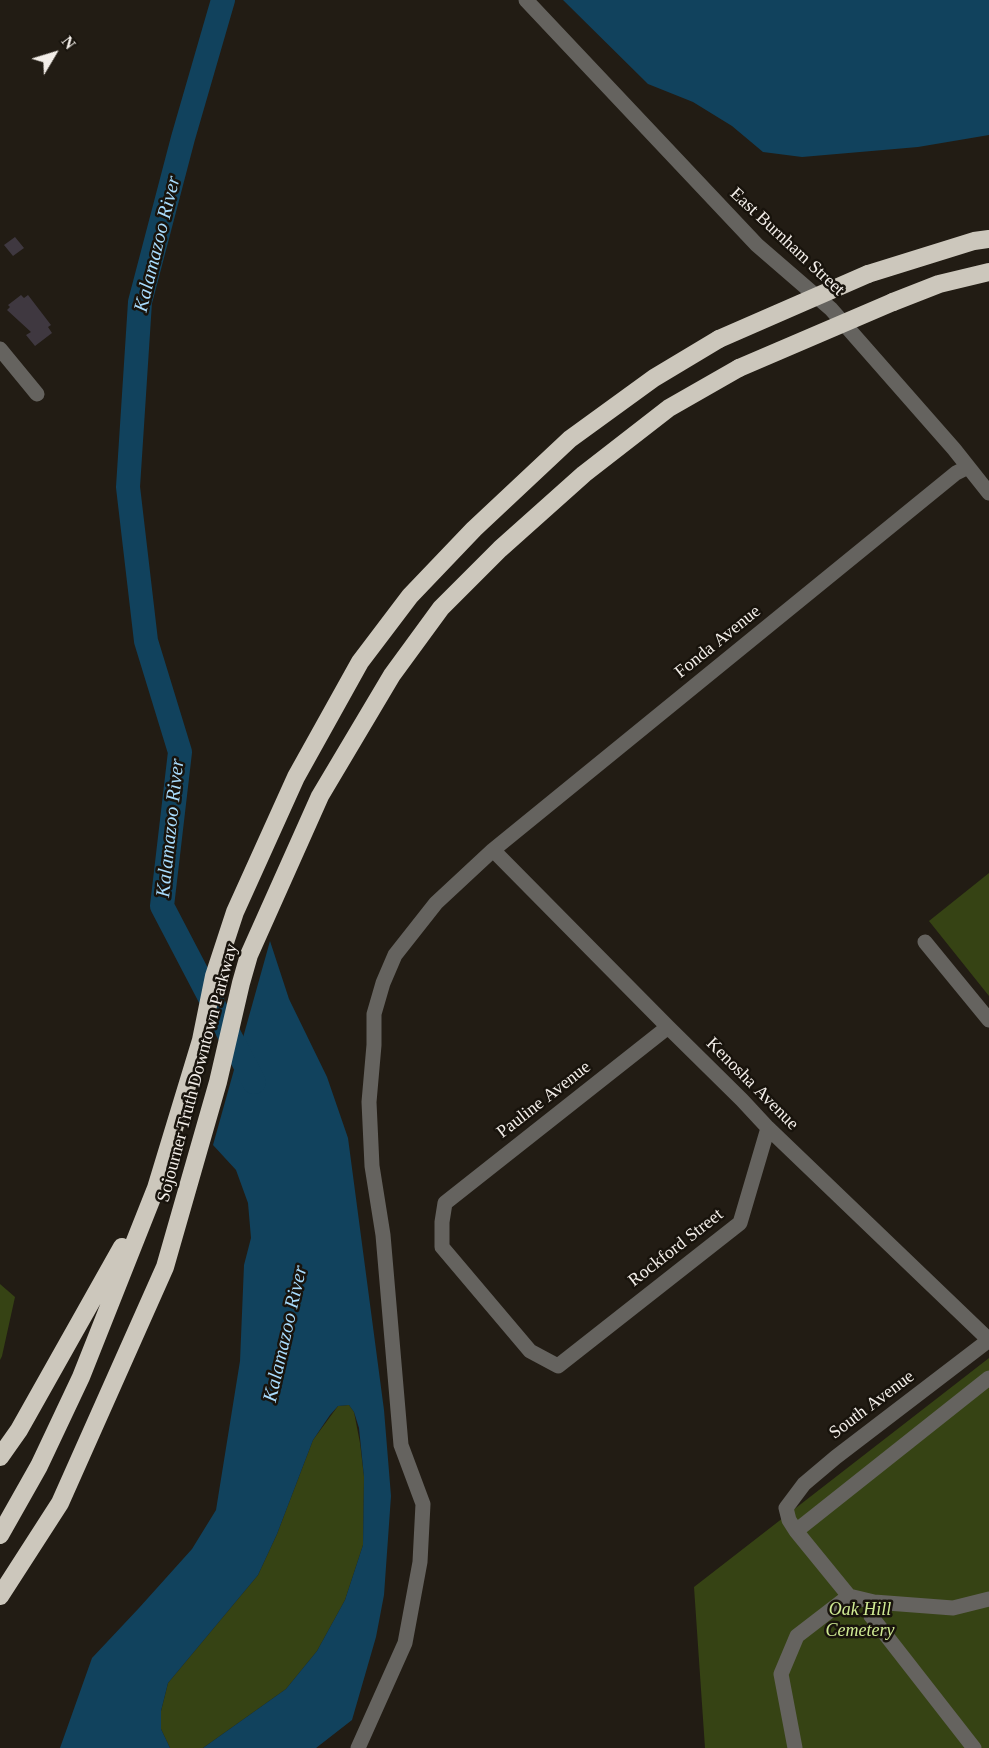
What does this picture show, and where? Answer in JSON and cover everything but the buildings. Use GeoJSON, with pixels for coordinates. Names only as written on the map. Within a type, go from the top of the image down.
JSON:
{"type":"FeatureCollection","features":[{"type":"Feature","properties":{"kind":"highway","name":"Sojourner Truth Downtown Parkway"},"geometry":{"type":"LineString","coordinates":[[0,1534],[39,1466],[81,1377],[156,1188],[201,1040],[214,976],[235,912],[296,777],[360,662],[411,596],[474,529],[570,439],[654,378],[719,339],[868,273],[984,238]]}},
{"type":"Feature","properties":{"kind":"highway","name":"Sojourner Truth Downtown Parkway"},"geometry":{"type":"LineString","coordinates":[[0,1596],[60,1503],[165,1267],[218,1082],[240,982],[249,955],[320,796],[392,675],[441,608],[500,549],[584,474],[669,408],[740,368],[893,302],[939,284],[989,272]]}},
{"type":"Feature","properties":{"kind":"highway"},"geometry":{"type":"LineString","coordinates":[[0,1457],[19,1430],[156,1188]]}},
{"type":"Feature","properties":{"kind":"highway"},"geometry":{"type":"LineString","coordinates":[[0,1604],[20,1565]]}},
{"type":"Feature","properties":{"kind":"street","name":"East Burnham Street"},"geometry":{"type":"LineString","coordinates":[[526,0],[757,245],[831,309],[989,493]]}},
{"type":"Feature","properties":{"kind":"street"},"geometry":{"type":"LineString","coordinates":[[0,350],[37,394]]}},
{"type":"Feature","properties":{"kind":"street","name":"Fonda Avenue"},"geometry":{"type":"LineString","coordinates":[[358,1748],[405,1643],[420,1562],[423,1504],[400,1445],[383,1235],[372,1166],[369,1102],[374,1014],[383,983],[395,955],[436,903],[493,850],[956,473],[968,467]]}},
{"type":"Feature","properties":{"kind":"street","name":"Kenosha Avenue"},"geometry":{"type":"LineString","coordinates":[[493,850],[768,1128],[989,1340]]}},
{"type":"Feature","properties":{"kind":"street"},"geometry":{"type":"LineString","coordinates":[[925,942],[989,1020]]}},
{"type":"Feature","properties":{"kind":"street","name":"Pauline Avenue"},"geometry":{"type":"LineString","coordinates":[[558,1366],[530,1351],[442,1247],[445,1203],[668,1027]]}},
{"type":"Feature","properties":{"kind":"street","name":"Rockford Street"},"geometry":{"type":"LineString","coordinates":[[558,1366],[740,1223],[768,1128]]}},
{"type":"Feature","properties":{"kind":"street","name":"South Avenue"},"geometry":{"type":"LineString","coordinates":[[796,1531],[789,1520],[786,1508],[804,1484],[989,1340]]}},
{"type":"Feature","properties":{"kind":"street"},"geometry":{"type":"LineString","coordinates":[[987,1385],[796,1531],[849,1596],[874,1602],[953,1608],[989,1599]]}},
{"type":"Feature","properties":{"kind":"street"},"geometry":{"type":"LineString","coordinates":[[795,1748],[781,1674],[797,1636],[849,1596]]}},
{"type":"Feature","properties":{"kind":"street"},"geometry":{"type":"LineString","coordinates":[[874,1602],[871,1616],[974,1748]]}},
{"type":"Feature","properties":{"kind":"green space"},"geometry":{"type":"Polygon","coordinates":[[[989,873],[989,996],[929,921],[989,873]]]}},
{"type":"Feature","properties":{"kind":"green space"},"geometry":{"type":"Polygon","coordinates":[[[0,1284],[15,1297],[0,1360],[0,1284]]]}},
{"type":"Feature","properties":{"kind":"green space","name":"Oak Hill Cemetery"},"geometry":{"type":"Polygon","coordinates":[[[989,1358],[989,1748],[705,1748],[694,1587],[989,1358]]]}},
{"type":"Feature","properties":{"kind":"green space"},"geometry":{"type":"Polygon","coordinates":[[[349,1405],[354,1412],[364,1477],[363,1545],[345,1600],[317,1651],[286,1689],[203,1748],[170,1748],[161,1729],[161,1711],[168,1683],[258,1575],[277,1534],[313,1440],[338,1406],[349,1405]]]}},
{"type":"Feature","properties":{"kind":"water"},"geometry":{"type":"Polygon","coordinates":[[[563,0],[989,0],[989,135],[918,147],[802,157],[763,152],[732,126],[693,102],[648,84],[563,0]]]}},
{"type":"Feature","properties":{"kind":"water"},"geometry":{"type":"Polygon","coordinates":[[[270,941],[289,999],[327,1077],[348,1138],[384,1410],[391,1496],[384,1595],[376,1637],[352,1720],[316,1748],[203,1748],[286,1689],[317,1651],[345,1600],[363,1545],[364,1477],[359,1428],[354,1412],[349,1405],[338,1406],[313,1440],[277,1534],[258,1575],[168,1683],[161,1711],[161,1729],[170,1748],[60,1748],[92,1658],[192,1549],[216,1510],[240,1361],[244,1265],[251,1238],[248,1203],[236,1170],[213,1145],[270,941]]]}},
{"type":"Feature","properties":{"kind":"waterway","name":"Kalamazoo River"},"geometry":{"type":"LineString","coordinates":[[223,0],[183,138],[140,302],[128,487],[146,641],[180,752],[162,906],[254,1082]]}}]}
